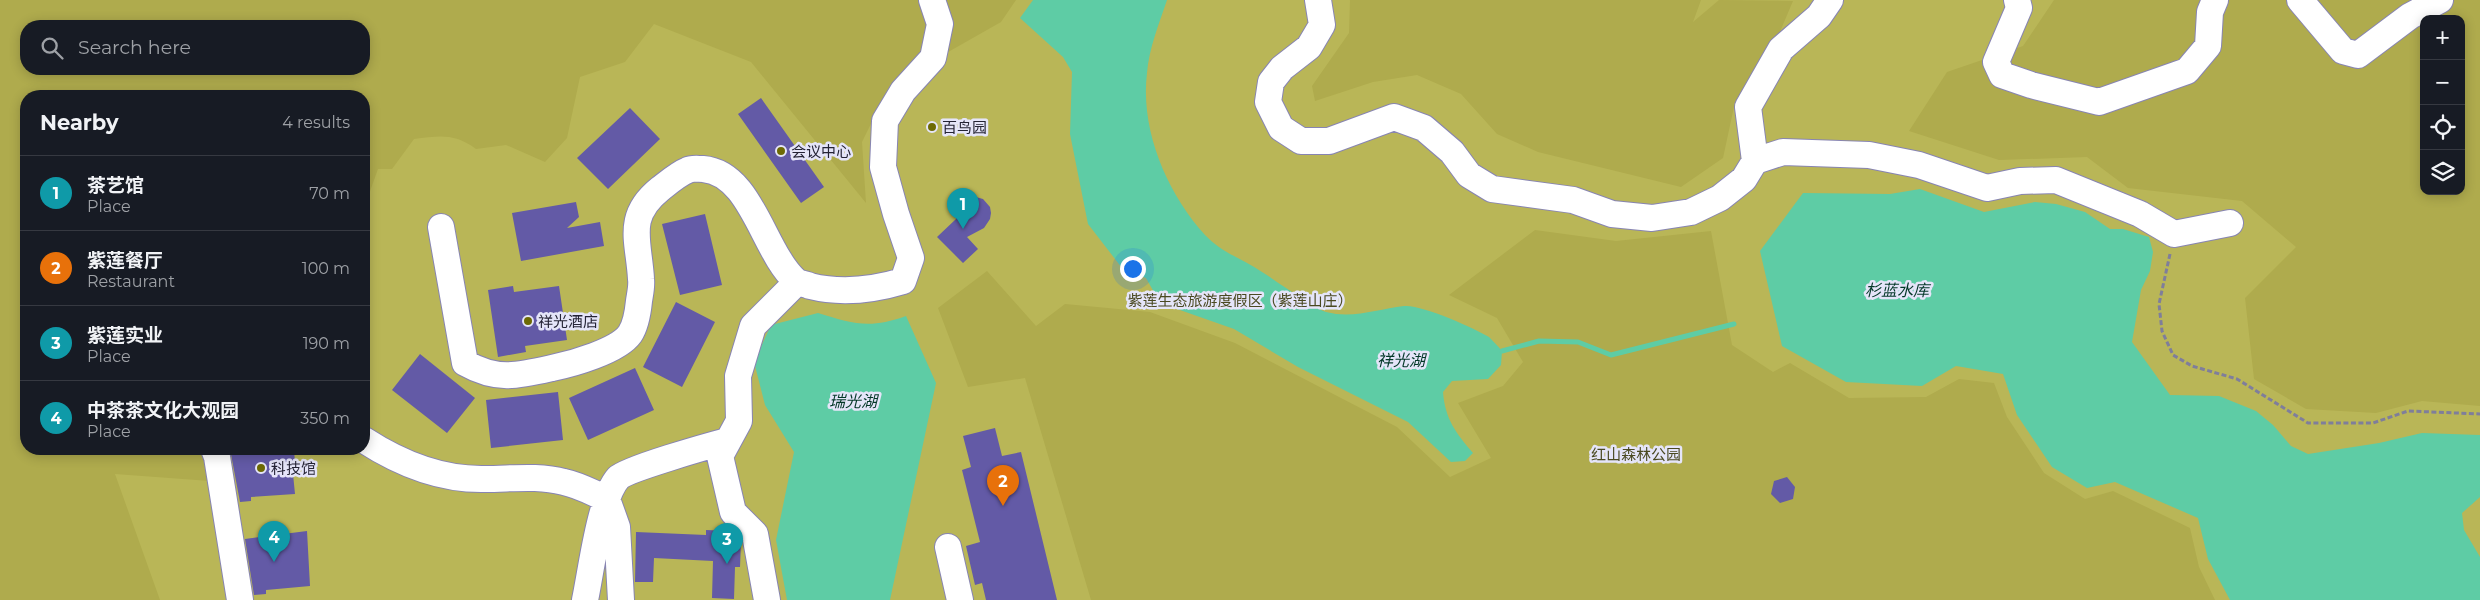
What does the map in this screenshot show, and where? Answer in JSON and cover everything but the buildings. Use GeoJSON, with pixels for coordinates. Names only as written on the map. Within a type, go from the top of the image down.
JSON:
{"type":"FeatureCollection","features":[{"type":"Feature","properties":{"kind":"street"},"geometry":{"type":"LineString","coordinates":[[442,227],[465,364],[483,374],[510,377],[579,362],[612,347],[630,334],[638,311],[641,279],[636,244],[638,220],[648,199],[670,181],[690,169],[713,170],[728,178],[742,194],[773,251],[797,282],[817,287],[853,291],[884,287],[903,281],[911,258],[883,167],[885,122],[904,91],[933,58],[940,24],[932,0]]}},
{"type":"Feature","properties":{"kind":"street"},"geometry":{"type":"LineString","coordinates":[[1318,0],[1322,25],[1309,47],[1282,68],[1271,82],[1268,102],[1281,128],[1301,141],[1329,141],[1365,126],[1394,117],[1424,128],[1452,152],[1469,175],[1492,189],[1573,200],[1612,214],[1652,218],[1691,212],[1720,198],[1744,179],[1755,161],[1748,107],[1781,49],[1819,16],[1830,0]]}},
{"type":"Feature","properties":{"kind":"street"},"geometry":{"type":"LineString","coordinates":[[2017,0],[2019,8],[1996,62],[2002,76],[2099,102],[2187,71],[2208,46],[2210,12],[2215,0]]}},
{"type":"Feature","properties":{"kind":"street"},"geometry":{"type":"LineString","coordinates":[[2300,0],[2342,51],[2358,55],[2410,16],[2440,0]]}},
{"type":"Feature","properties":{"kind":"street"},"geometry":{"type":"LineString","coordinates":[[1755,161],[1783,152],[1869,155],[1919,165],[1987,188],[2020,181],[2056,180],[2140,214],[2174,234],[2230,224]]}},
{"type":"Feature","properties":{"kind":"street"},"geometry":{"type":"LineString","coordinates":[[766,600],[755,534],[733,512],[720,456],[726,440],[739,421],[738,376],[753,326],[797,282]]}},
{"type":"Feature","properties":{"kind":"street"},"geometry":{"type":"LineString","coordinates":[[585,600],[607,499],[618,478],[634,470],[726,440]]}},
{"type":"Feature","properties":{"kind":"street"},"geometry":{"type":"LineString","coordinates":[[370,444],[387,455],[411,466],[452,478],[482,480],[531,477],[565,482],[607,499],[617,527],[621,600]]}},
{"type":"Feature","properties":{"kind":"street"},"geometry":{"type":"LineString","coordinates":[[217,455],[240,600]]}},
{"type":"Feature","properties":{"kind":"street"},"geometry":{"type":"LineString","coordinates":[[948,547],[960,600]]}},
{"type":"Feature","properties":{"kind":"path"},"geometry":{"type":"LineString","coordinates":[[2174,234],[2159,304],[2162,331],[2173,355],[2192,366],[2237,380],[2308,423],[2373,422],[2408,411],[2480,414]]}},
{"type":"Feature","properties":{"kind":"green space","name":"紫莲生态旅游度假区（紫莲山庄）"},"geometry":{"type":"Polygon","coordinates":[[[0,0],[2480,0],[2480,600],[0,600],[0,0]]]}},
{"type":"Feature","properties":{"kind":"green space"},"geometry":{"type":"Polygon","coordinates":[[[0,0],[1016,0],[1001,22],[890,85],[862,142],[866,203],[751,62],[654,24],[625,62],[580,77],[567,138],[545,162],[506,145],[476,149],[454,138],[414,139],[392,169],[378,169],[370,191],[370,90],[20,90],[20,455],[204,455],[210,481],[115,474],[160,600],[0,600],[0,0]]]}},
{"type":"Feature","properties":{"kind":"green space"},"geometry":{"type":"Polygon","coordinates":[[[1350,0],[1701,0],[1693,22],[1719,0],[1793,1],[1779,34],[1735,102],[1723,158],[1681,187],[1538,152],[1497,134],[1461,94],[1417,75],[1373,82],[1315,101],[1312,86],[1349,33],[1350,0]]]}},
{"type":"Feature","properties":{"kind":"green space"},"geometry":{"type":"Polygon","coordinates":[[[2054,0],[2480,0],[2480,406],[2422,401],[2376,413],[2306,409],[2254,379],[2245,298],[2296,247],[2242,201],[2128,188],[2087,157],[1999,160],[1909,131],[1947,72],[2023,46],[2054,0]]]}},
{"type":"Feature","properties":{"kind":"green space","name":"红山森林公园"},"geometry":{"type":"Polygon","coordinates":[[[1535,230],[1616,241],[1711,231],[1732,345],[1773,372],[1790,363],[1849,398],[1926,397],[1959,379],[1994,383],[2007,417],[2044,473],[2085,499],[2113,491],[2190,528],[2199,567],[2215,600],[1091,600],[1025,378],[968,387],[938,308],[987,271],[1036,326],[1065,304],[1150,312],[1235,343],[1397,427],[1450,477],[1491,458],[1458,403],[1503,386],[1523,362],[1497,318],[1449,295],[1535,230]]]}},
{"type":"Feature","properties":{"kind":"water","name":"祥光湖"},"geometry":{"type":"Polygon","coordinates":[[[1033,0],[1167,0],[1152,45],[1147,73],[1146,95],[1152,138],[1159,160],[1179,200],[1205,235],[1218,247],[1255,267],[1313,306],[1326,312],[1356,314],[1412,306],[1472,328],[1489,337],[1496,344],[1502,351],[1501,365],[1488,379],[1452,381],[1443,392],[1446,410],[1452,425],[1473,453],[1465,461],[1451,462],[1408,422],[1298,367],[1234,329],[1160,303],[1146,278],[1122,268],[1088,224],[1070,134],[1072,72],[1063,57],[1020,18],[1033,0]]]}},
{"type":"Feature","properties":{"kind":"water","name":"杉蓝水库"},"geometry":{"type":"Polygon","coordinates":[[[1920,189],[1984,212],[2035,202],[2056,204],[2085,212],[2110,229],[2123,229],[2149,237],[2153,252],[2150,271],[2141,290],[2132,342],[2170,395],[2219,396],[2256,411],[2273,425],[2291,446],[2308,454],[2379,443],[2422,433],[2480,435],[2480,497],[2462,513],[2464,530],[2480,557],[2480,600],[2230,600],[2208,559],[2198,518],[2115,482],[2087,488],[2052,467],[2017,415],[2003,374],[1956,366],[1922,386],[1846,382],[1782,346],[1760,251],[1803,193],[1890,194],[1920,189]]]}},
{"type":"Feature","properties":{"kind":"water","name":"瑞光湖"},"geometry":{"type":"Polygon","coordinates":[[[818,313],[862,324],[882,323],[906,316],[936,383],[890,600],[787,600],[776,540],[794,452],[765,405],[754,362],[771,325],[818,313]]]}},
{"type":"Feature","properties":{"kind":"waterway"},"geometry":{"type":"LineString","coordinates":[[1502,351],[1539,341],[1578,342],[1611,355],[1734,324]]}},
{"type":"Feature","properties":{"kind":"place","name":"百鸟园"},"geometry":{"type":"Point","coordinates":[932,127]}},
{"type":"Feature","properties":{"kind":"place","name":"会议中心"},"geometry":{"type":"Point","coordinates":[781,151]}},
{"type":"Feature","properties":{"kind":"place","name":"茶艺馆"},"geometry":{"type":"Point","coordinates":[963,229]}},
{"type":"Feature","properties":{"kind":"place","name":"祥光酒店"},"geometry":{"type":"Point","coordinates":[528,321]}},
{"type":"Feature","properties":{"kind":"place","name":"科技馆"},"geometry":{"type":"Point","coordinates":[261,468]}},
{"type":"Feature","properties":{"kind":"place","name":"紫莲餐厅"},"geometry":{"type":"Point","coordinates":[1003,506]}},
{"type":"Feature","properties":{"kind":"place","name":"中茶茶文化大观园"},"geometry":{"type":"Point","coordinates":[274,562]}},
{"type":"Feature","properties":{"kind":"place","name":"紫莲实业"},"geometry":{"type":"Point","coordinates":[727,564]}}]}
